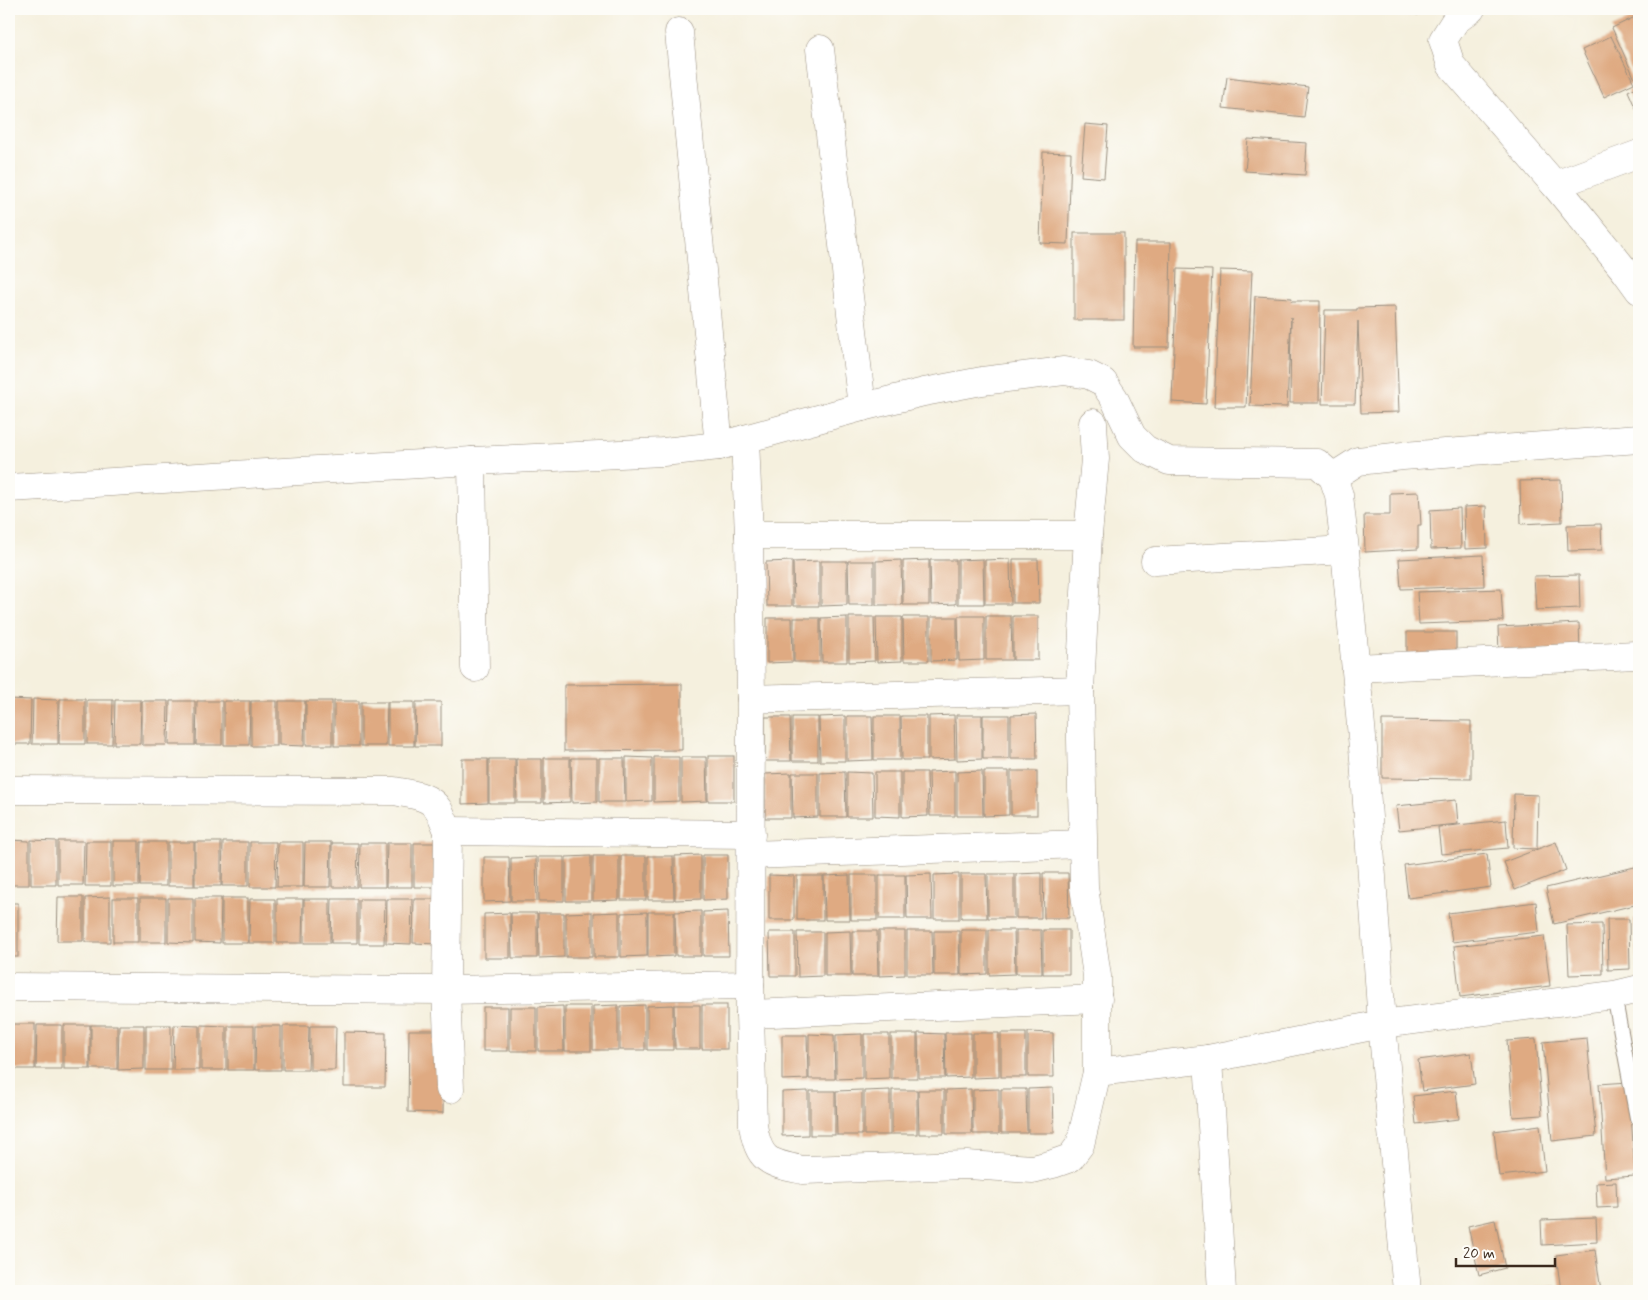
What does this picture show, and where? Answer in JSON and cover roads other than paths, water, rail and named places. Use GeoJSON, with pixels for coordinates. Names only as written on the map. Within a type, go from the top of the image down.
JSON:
{"type":"FeatureCollection","features":[{"type":"Feature","properties":{"kind":"street"},"geometry":{"type":"LineString","coordinates":[[1471,9],[1455,21],[1443,40],[1451,65],[1555,185],[1639,290]]}},
{"type":"Feature","properties":{"kind":"street"},"geometry":{"type":"LineString","coordinates":[[679,32],[718,446]]}},
{"type":"Feature","properties":{"kind":"street"},"geometry":{"type":"LineString","coordinates":[[820,49],[862,407]]}},
{"type":"Feature","properties":{"kind":"street"},"geometry":{"type":"LineString","coordinates":[[1555,185],[1639,154]]}},
{"type":"Feature","properties":{"kind":"street"},"geometry":{"type":"LineString","coordinates":[[9,488],[472,461],[663,452],[718,446],[924,392],[982,381],[1064,371],[1089,375],[1103,382],[1114,398],[1132,436],[1145,449],[1169,461],[1317,463],[1333,477],[1339,495],[1345,550],[1356,668],[1382,1024],[1407,1291]]}},
{"type":"Feature","properties":{"kind":"street"},"geometry":{"type":"LineString","coordinates":[[745,439],[749,535],[751,699],[750,1014],[753,1125],[756,1143],[764,1157],[778,1165],[803,1170],[967,1165],[1033,1169],[1070,1158],[1080,1145],[1098,1072],[1097,976],[1084,886],[1082,844],[1080,690],[1094,459],[1093,423]]}},
{"type":"Feature","properties":{"kind":"street"},"geometry":{"type":"LineString","coordinates":[[1333,477],[1358,461],[1639,439]]}},
{"type":"Feature","properties":{"kind":"street"},"geometry":{"type":"LineString","coordinates":[[472,461],[475,668]]}},
{"type":"Feature","properties":{"kind":"street"},"geometry":{"type":"LineString","coordinates":[[749,535],[1088,535]]}},
{"type":"Feature","properties":{"kind":"street"},"geometry":{"type":"LineString","coordinates":[[1155,561],[1345,550]]}},
{"type":"Feature","properties":{"kind":"street"},"geometry":{"type":"LineString","coordinates":[[1356,668],[1636,655]]}},
{"type":"Feature","properties":{"kind":"street"},"geometry":{"type":"LineString","coordinates":[[751,699],[1080,690]]}},
{"type":"Feature","properties":{"kind":"street"},"geometry":{"type":"LineString","coordinates":[[9,790],[394,791],[431,801],[438,809],[448,831],[446,990],[450,1089]]}},
{"type":"Feature","properties":{"kind":"street"},"geometry":{"type":"LineString","coordinates":[[448,831],[751,844],[1082,844]]}},
{"type":"Feature","properties":{"kind":"street"},"geometry":{"type":"LineString","coordinates":[[9,988],[446,990],[750,985]]}},
{"type":"Feature","properties":{"kind":"street"},"geometry":{"type":"LineString","coordinates":[[1098,1072],[1208,1059],[1382,1024],[1626,992]]}},
{"type":"Feature","properties":{"kind":"street"},"geometry":{"type":"LineString","coordinates":[[750,1014],[1098,999]]}},
{"type":"Feature","properties":{"kind":"street"},"geometry":{"type":"LineString","coordinates":[[1208,1059],[1222,1291]]}},
{"type":"Feature","properties":{"kind":"lane"},"geometry":{"type":"LineString","coordinates":[[1626,992],[1637,1118]]}}]}
